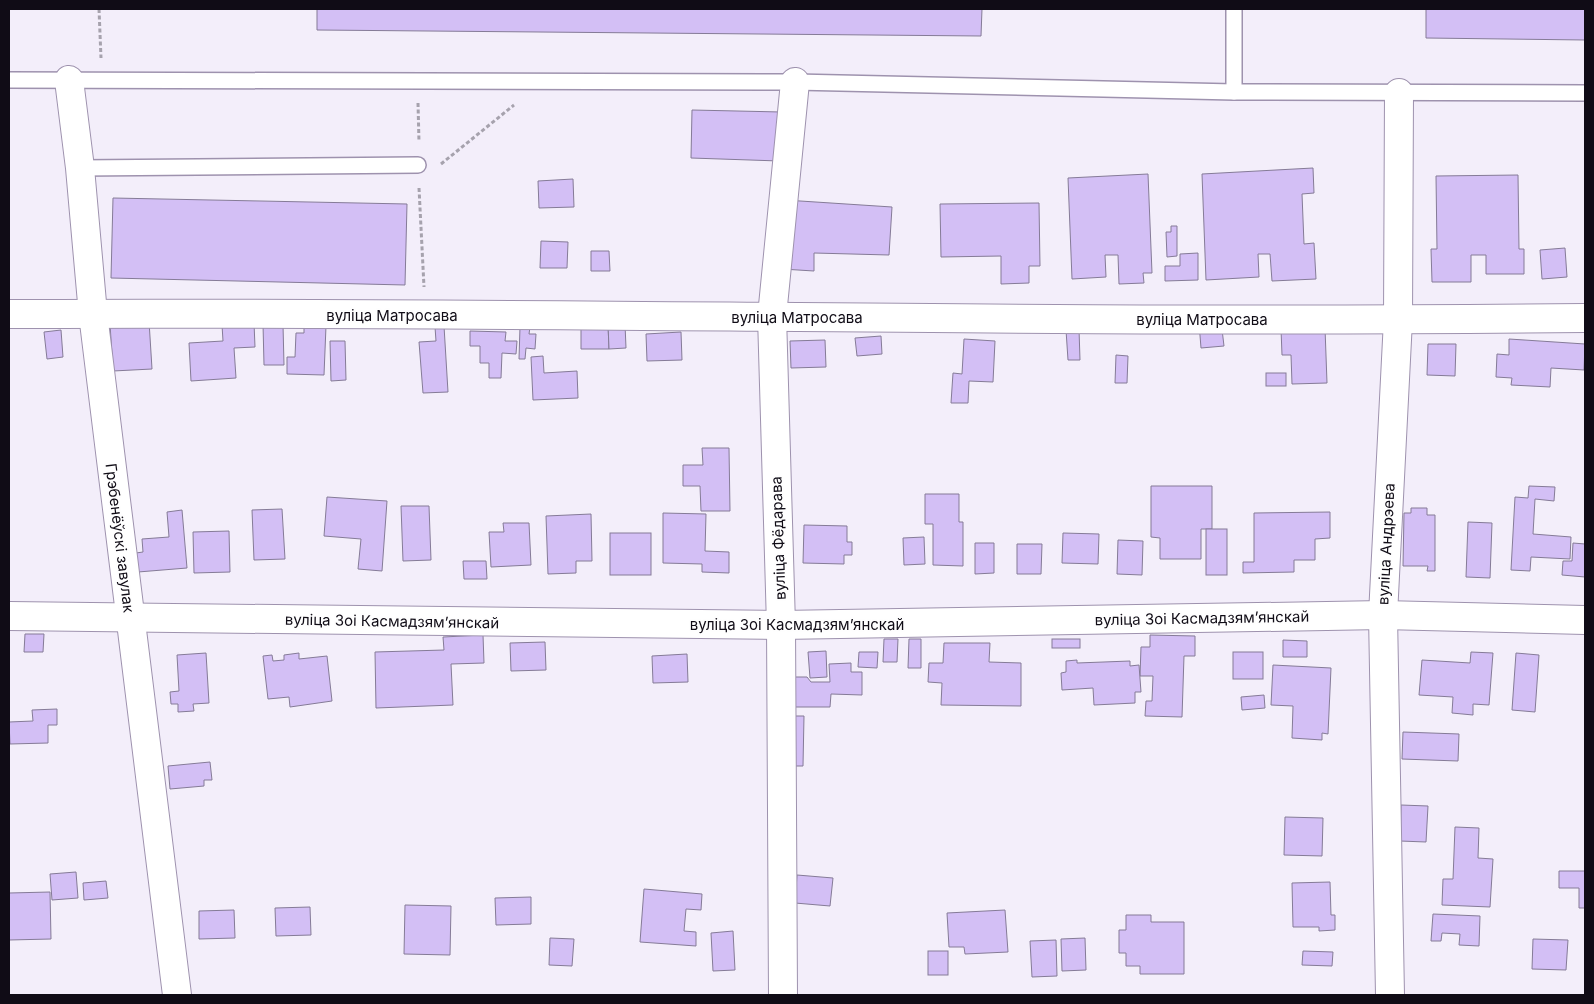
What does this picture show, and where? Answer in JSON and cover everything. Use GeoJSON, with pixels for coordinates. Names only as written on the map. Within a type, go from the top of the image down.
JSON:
{"type":"FeatureCollection","features":[{"type":"Feature","properties":{"kind":"street","name":"Грэбенёўскі завулак"},"geometry":{"type":"LineString","coordinates":[[69,80],[80,168],[93,314],[177,995]]}},
{"type":"Feature","properties":{"kind":"street","name":"вуліца Фёдарава"},"geometry":{"type":"LineString","coordinates":[[783,995],[781,625],[772,316],[796,82]]}},
{"type":"Feature","properties":{"kind":"street","name":"вуліца Андрэева"},"geometry":{"type":"LineString","coordinates":[[1390,995],[1383,615],[1398,320],[1399,93]]}},
{"type":"Feature","properties":{"kind":"street","name":"вуліца Матросава"},"geometry":{"type":"LineString","coordinates":[[9,314],[1398,320],[1585,318]]}},
{"type":"Feature","properties":{"kind":"street","name":"вуліца Зоі Касмадзямʼянскай"},"geometry":{"type":"LineString","coordinates":[[9,616],[781,625],[1383,615],[1585,620]]}},
{"type":"Feature","properties":{"kind":"lane"},"geometry":{"type":"LineString","coordinates":[[1234,9],[1234,92]]}},
{"type":"Feature","properties":{"kind":"lane"},"geometry":{"type":"LineString","coordinates":[[9,80],[796,82],[1234,92],[1585,93]]}},
{"type":"Feature","properties":{"kind":"lane"},"geometry":{"type":"LineString","coordinates":[[80,168],[418,165]]}},
{"type":"Feature","properties":{"kind":"path"},"geometry":{"type":"LineString","coordinates":[[99,9],[101,81]]}},
{"type":"Feature","properties":{"kind":"path"},"geometry":{"type":"LineString","coordinates":[[419,182],[545,81]]}},
{"type":"Feature","properties":{"kind":"path"},"geometry":{"type":"LineString","coordinates":[[418,112],[418,165],[426,315]]}},
{"type":"Feature","properties":{"kind":"building"},"geometry":{"type":"Polygon","coordinates":[[[317,9],[982,9],[981,36],[317,30],[317,9]]]}},
{"type":"Feature","properties":{"kind":"building"},"geometry":{"type":"Polygon","coordinates":[[[1426,9],[1585,9],[1585,40],[1426,38],[1426,9]]]}},
{"type":"Feature","properties":{"kind":"building"},"geometry":{"type":"Polygon","coordinates":[[[692,110],[781,112],[779,161],[691,158],[692,110]]]}},
{"type":"Feature","properties":{"kind":"building"},"geometry":{"type":"Polygon","coordinates":[[[1313,168],[1314,193],[1302,194],[1304,244],[1314,243],[1316,279],[1272,281],[1270,254],[1258,254],[1259,277],[1206,280],[1202,174],[1313,168]]]}},
{"type":"Feature","properties":{"kind":"building"},"geometry":{"type":"Polygon","coordinates":[[[1148,174],[1152,273],[1143,273],[1144,283],[1119,284],[1118,255],[1105,255],[1106,277],[1072,279],[1068,178],[1148,174]]]}},
{"type":"Feature","properties":{"kind":"building"},"geometry":{"type":"Polygon","coordinates":[[[1518,175],[1519,249],[1524,249],[1524,274],[1486,274],[1486,255],[1471,255],[1471,282],[1432,282],[1431,249],[1437,249],[1436,176],[1518,175]]]}},
{"type":"Feature","properties":{"kind":"building"},"geometry":{"type":"Polygon","coordinates":[[[573,179],[574,207],[539,208],[538,181],[573,179]]]}},
{"type":"Feature","properties":{"kind":"building"},"geometry":{"type":"Polygon","coordinates":[[[113,198],[407,204],[405,285],[111,278],[113,198]]]}},
{"type":"Feature","properties":{"kind":"building"},"geometry":{"type":"Polygon","coordinates":[[[785,200],[892,207],[889,255],[814,253],[814,271],[782,269],[785,200]]]}},
{"type":"Feature","properties":{"kind":"building"},"geometry":{"type":"Polygon","coordinates":[[[1039,203],[1040,266],[1029,266],[1029,283],[1001,284],[1001,256],[941,257],[940,204],[1039,203]]]}},
{"type":"Feature","properties":{"kind":"building"},"geometry":{"type":"Polygon","coordinates":[[[1171,226],[1177,226],[1177,256],[1167,257],[1166,232],[1171,232],[1171,226]]]}},
{"type":"Feature","properties":{"kind":"building"},"geometry":{"type":"Polygon","coordinates":[[[541,241],[568,242],[567,268],[540,268],[541,241]]]}},
{"type":"Feature","properties":{"kind":"building"},"geometry":{"type":"Polygon","coordinates":[[[1565,248],[1567,277],[1542,279],[1540,250],[1565,248]]]}},
{"type":"Feature","properties":{"kind":"building"},"geometry":{"type":"Polygon","coordinates":[[[591,251],[609,251],[610,271],[591,271],[591,251]]]}},
{"type":"Feature","properties":{"kind":"building"},"geometry":{"type":"Polygon","coordinates":[[[1198,253],[1198,280],[1165,281],[1165,266],[1180,266],[1180,254],[1198,253]]]}},
{"type":"Feature","properties":{"kind":"building"},"geometry":{"type":"Polygon","coordinates":[[[149,321],[152,369],[113,371],[110,324],[149,321]]]}},
{"type":"Feature","properties":{"kind":"building"},"geometry":{"type":"Polygon","coordinates":[[[1221,321],[1224,346],[1201,348],[1199,323],[1221,321]]]}},
{"type":"Feature","properties":{"kind":"building"},"geometry":{"type":"Polygon","coordinates":[[[254,323],[255,347],[234,348],[236,378],[191,381],[189,343],[223,341],[222,325],[254,323]]]}},
{"type":"Feature","properties":{"kind":"building"},"geometry":{"type":"Polygon","coordinates":[[[263,324],[283,325],[284,365],[264,365],[263,324]]]}},
{"type":"Feature","properties":{"kind":"building"},"geometry":{"type":"Polygon","coordinates":[[[608,324],[609,349],[581,349],[581,325],[608,324]]]}},
{"type":"Feature","properties":{"kind":"building"},"geometry":{"type":"Polygon","coordinates":[[[608,324],[625,324],[626,348],[609,349],[608,324]]]}},
{"type":"Feature","properties":{"kind":"building"},"geometry":{"type":"Polygon","coordinates":[[[304,326],[326,326],[324,375],[287,374],[287,357],[295,357],[296,333],[304,333],[304,326]]]}},
{"type":"Feature","properties":{"kind":"building"},"geometry":{"type":"Polygon","coordinates":[[[444,326],[448,392],[423,393],[419,342],[436,341],[435,327],[444,326]]]}},
{"type":"Feature","properties":{"kind":"building"},"geometry":{"type":"Polygon","coordinates":[[[520,327],[530,327],[529,334],[536,334],[535,349],[526,348],[525,359],[519,359],[520,327]]]}},
{"type":"Feature","properties":{"kind":"building"},"geometry":{"type":"Polygon","coordinates":[[[1325,328],[1327,383],[1292,384],[1291,355],[1282,355],[1281,329],[1325,328]]]}},
{"type":"Feature","properties":{"kind":"building"},"geometry":{"type":"Polygon","coordinates":[[[1079,329],[1080,360],[1068,360],[1066,330],[1079,329]]]}},
{"type":"Feature","properties":{"kind":"building"},"geometry":{"type":"Polygon","coordinates":[[[61,330],[63,357],[47,359],[44,332],[61,330]]]}},
{"type":"Feature","properties":{"kind":"building"},"geometry":{"type":"Polygon","coordinates":[[[470,331],[506,332],[505,341],[517,341],[516,354],[502,353],[501,378],[489,378],[489,363],[480,363],[480,346],[470,346],[470,331]]]}},
{"type":"Feature","properties":{"kind":"building"},"geometry":{"type":"Polygon","coordinates":[[[681,332],[682,360],[647,361],[646,334],[681,332]]]}},
{"type":"Feature","properties":{"kind":"building"},"geometry":{"type":"Polygon","coordinates":[[[881,336],[882,354],[857,356],[855,338],[881,336]]]}},
{"type":"Feature","properties":{"kind":"building"},"geometry":{"type":"Polygon","coordinates":[[[964,339],[995,341],[993,382],[969,381],[968,403],[951,403],[953,373],[962,374],[964,339]]]}},
{"type":"Feature","properties":{"kind":"building"},"geometry":{"type":"Polygon","coordinates":[[[1509,339],[1585,344],[1584,370],[1551,368],[1550,387],[1511,385],[1512,378],[1496,377],[1497,354],[1509,355],[1509,339]]]}},
{"type":"Feature","properties":{"kind":"building"},"geometry":{"type":"Polygon","coordinates":[[[825,340],[826,367],[791,368],[790,341],[825,340]]]}},
{"type":"Feature","properties":{"kind":"building"},"geometry":{"type":"Polygon","coordinates":[[[330,341],[345,341],[346,380],[331,381],[330,341]]]}},
{"type":"Feature","properties":{"kind":"building"},"geometry":{"type":"Polygon","coordinates":[[[1428,344],[1456,344],[1455,376],[1427,375],[1428,344]]]}},
{"type":"Feature","properties":{"kind":"building"},"geometry":{"type":"Polygon","coordinates":[[[1116,355],[1128,356],[1127,383],[1115,383],[1116,355]]]}},
{"type":"Feature","properties":{"kind":"building"},"geometry":{"type":"Polygon","coordinates":[[[543,356],[544,373],[577,371],[578,398],[533,400],[531,357],[543,356]]]}},
{"type":"Feature","properties":{"kind":"building"},"geometry":{"type":"Polygon","coordinates":[[[1266,373],[1286,373],[1286,386],[1266,386],[1266,373]]]}},
{"type":"Feature","properties":{"kind":"building"},"geometry":{"type":"Polygon","coordinates":[[[702,448],[729,448],[730,511],[701,511],[700,486],[683,486],[683,465],[703,465],[702,448]]]}},
{"type":"Feature","properties":{"kind":"building"},"geometry":{"type":"Polygon","coordinates":[[[1151,486],[1212,486],[1212,529],[1201,529],[1201,559],[1160,559],[1160,538],[1151,537],[1151,486]]]}},
{"type":"Feature","properties":{"kind":"building"},"geometry":{"type":"Polygon","coordinates":[[[1529,486],[1555,487],[1554,501],[1535,499],[1533,534],[1571,537],[1570,559],[1531,557],[1530,571],[1511,570],[1515,497],[1528,498],[1529,486]]]}},
{"type":"Feature","properties":{"kind":"building"},"geometry":{"type":"Polygon","coordinates":[[[925,494],[959,494],[959,522],[963,522],[963,566],[933,565],[933,524],[925,524],[925,494]]]}},
{"type":"Feature","properties":{"kind":"building"},"geometry":{"type":"Polygon","coordinates":[[[327,497],[387,501],[382,571],[358,569],[361,539],[324,536],[327,497]]]}},
{"type":"Feature","properties":{"kind":"building"},"geometry":{"type":"Polygon","coordinates":[[[401,506],[429,506],[431,560],[403,561],[401,506]]]}},
{"type":"Feature","properties":{"kind":"building"},"geometry":{"type":"Polygon","coordinates":[[[1411,508],[1427,508],[1427,515],[1435,515],[1435,571],[1427,571],[1428,566],[1403,566],[1404,513],[1411,513],[1411,508]]]}},
{"type":"Feature","properties":{"kind":"building"},"geometry":{"type":"Polygon","coordinates":[[[282,509],[285,559],[254,560],[252,510],[282,509]]]}},
{"type":"Feature","properties":{"kind":"building"},"geometry":{"type":"Polygon","coordinates":[[[182,510],[187,568],[138,572],[136,553],[143,552],[142,539],[169,537],[167,512],[182,510]]]}},
{"type":"Feature","properties":{"kind":"building"},"geometry":{"type":"Polygon","coordinates":[[[1330,512],[1330,538],[1315,539],[1315,560],[1294,560],[1294,572],[1243,573],[1243,562],[1254,562],[1254,513],[1330,512]]]}},
{"type":"Feature","properties":{"kind":"building"},"geometry":{"type":"Polygon","coordinates":[[[663,513],[706,514],[705,551],[729,552],[729,573],[702,572],[702,564],[663,563],[663,513]]]}},
{"type":"Feature","properties":{"kind":"building"},"geometry":{"type":"Polygon","coordinates":[[[591,514],[592,561],[576,561],[576,573],[548,574],[546,516],[591,514]]]}},
{"type":"Feature","properties":{"kind":"building"},"geometry":{"type":"Polygon","coordinates":[[[1468,522],[1492,523],[1490,578],[1466,577],[1468,522]]]}},
{"type":"Feature","properties":{"kind":"building"},"geometry":{"type":"Polygon","coordinates":[[[503,523],[529,523],[531,565],[491,567],[489,532],[504,532],[503,523]]]}},
{"type":"Feature","properties":{"kind":"building"},"geometry":{"type":"Polygon","coordinates":[[[804,525],[847,526],[847,542],[852,542],[852,555],[844,555],[844,564],[803,563],[804,525]]]}},
{"type":"Feature","properties":{"kind":"building"},"geometry":{"type":"Polygon","coordinates":[[[1206,529],[1227,529],[1227,575],[1206,575],[1206,529]]]}},
{"type":"Feature","properties":{"kind":"building"},"geometry":{"type":"Polygon","coordinates":[[[229,531],[230,572],[194,573],[193,532],[229,531]]]}},
{"type":"Feature","properties":{"kind":"building"},"geometry":{"type":"Polygon","coordinates":[[[610,533],[651,533],[651,575],[610,575],[610,533]]]}},
{"type":"Feature","properties":{"kind":"building"},"geometry":{"type":"Polygon","coordinates":[[[1063,533],[1099,534],[1098,564],[1062,563],[1063,533]]]}},
{"type":"Feature","properties":{"kind":"building"},"geometry":{"type":"Polygon","coordinates":[[[924,537],[925,564],[904,565],[903,538],[924,537]]]}},
{"type":"Feature","properties":{"kind":"building"},"geometry":{"type":"Polygon","coordinates":[[[1118,540],[1143,541],[1142,575],[1117,574],[1118,540]]]}},
{"type":"Feature","properties":{"kind":"building"},"geometry":{"type":"Polygon","coordinates":[[[975,543],[994,543],[994,573],[975,574],[975,543]]]}},
{"type":"Feature","properties":{"kind":"building"},"geometry":{"type":"Polygon","coordinates":[[[1573,543],[1585,544],[1585,577],[1562,575],[1563,561],[1572,561],[1573,543]]]}},
{"type":"Feature","properties":{"kind":"building"},"geometry":{"type":"Polygon","coordinates":[[[1017,544],[1042,544],[1041,574],[1017,574],[1017,544]]]}},
{"type":"Feature","properties":{"kind":"building"},"geometry":{"type":"Polygon","coordinates":[[[463,561],[486,561],[487,579],[464,579],[463,561]]]}},
{"type":"Feature","properties":{"kind":"building"},"geometry":{"type":"Polygon","coordinates":[[[25,634],[44,634],[43,652],[24,652],[25,634]]]}},
{"type":"Feature","properties":{"kind":"building"},"geometry":{"type":"Polygon","coordinates":[[[483,635],[484,663],[451,664],[453,705],[376,708],[375,652],[444,650],[443,637],[483,635]]]}},
{"type":"Feature","properties":{"kind":"building"},"geometry":{"type":"Polygon","coordinates":[[[1150,635],[1195,636],[1195,656],[1184,656],[1182,717],[1145,716],[1146,701],[1152,701],[1153,676],[1140,676],[1141,647],[1150,647],[1150,635]]]}},
{"type":"Feature","properties":{"kind":"building"},"geometry":{"type":"Polygon","coordinates":[[[884,639],[898,639],[897,662],[883,662],[884,639]]]}},
{"type":"Feature","properties":{"kind":"building"},"geometry":{"type":"Polygon","coordinates":[[[909,639],[921,639],[921,668],[908,668],[909,639]]]}},
{"type":"Feature","properties":{"kind":"building"},"geometry":{"type":"Polygon","coordinates":[[[1052,639],[1080,639],[1080,648],[1052,648],[1052,639]]]}},
{"type":"Feature","properties":{"kind":"building"},"geometry":{"type":"Polygon","coordinates":[[[1283,640],[1307,641],[1307,657],[1283,657],[1283,640]]]}},
{"type":"Feature","properties":{"kind":"building"},"geometry":{"type":"Polygon","coordinates":[[[545,642],[546,670],[511,671],[510,643],[545,642]]]}},
{"type":"Feature","properties":{"kind":"building"},"geometry":{"type":"Polygon","coordinates":[[[944,643],[990,643],[989,662],[1021,663],[1021,706],[941,705],[942,683],[928,682],[929,663],[943,663],[944,643]]]}},
{"type":"Feature","properties":{"kind":"building"},"geometry":{"type":"Polygon","coordinates":[[[826,651],[827,677],[810,678],[808,652],[826,651]]]}},
{"type":"Feature","properties":{"kind":"building"},"geometry":{"type":"Polygon","coordinates":[[[859,652],[878,652],[877,668],[858,667],[859,652]]]}},
{"type":"Feature","properties":{"kind":"building"},"geometry":{"type":"Polygon","coordinates":[[[1233,652],[1263,652],[1263,679],[1233,679],[1233,652]]]}},
{"type":"Feature","properties":{"kind":"building"},"geometry":{"type":"Polygon","coordinates":[[[1471,652],[1493,653],[1489,705],[1473,704],[1473,715],[1452,713],[1453,697],[1419,695],[1422,660],[1470,663],[1471,652]]]}},
{"type":"Feature","properties":{"kind":"building"},"geometry":{"type":"Polygon","coordinates":[[[206,653],[209,703],[193,704],[194,711],[178,712],[178,704],[171,704],[170,692],[179,691],[177,655],[206,653]]]}},
{"type":"Feature","properties":{"kind":"building"},"geometry":{"type":"Polygon","coordinates":[[[299,653],[299,659],[327,656],[332,701],[290,707],[289,697],[268,699],[263,656],[272,655],[273,661],[284,660],[284,655],[299,653]]]}},
{"type":"Feature","properties":{"kind":"building"},"geometry":{"type":"Polygon","coordinates":[[[1516,653],[1539,655],[1535,712],[1512,710],[1516,653]]]}},
{"type":"Feature","properties":{"kind":"building"},"geometry":{"type":"Polygon","coordinates":[[[687,654],[688,682],[653,683],[652,656],[687,654]]]}},
{"type":"Feature","properties":{"kind":"building"},"geometry":{"type":"Polygon","coordinates":[[[1077,660],[1077,663],[1130,661],[1130,666],[1139,665],[1141,692],[1135,692],[1135,703],[1094,705],[1093,688],[1062,690],[1061,673],[1066,672],[1066,661],[1077,660]]]}},
{"type":"Feature","properties":{"kind":"building"},"geometry":{"type":"Polygon","coordinates":[[[851,663],[851,672],[862,672],[862,695],[831,694],[830,707],[794,707],[794,677],[807,677],[811,682],[830,682],[829,664],[851,663]]]}},
{"type":"Feature","properties":{"kind":"building"},"geometry":{"type":"Polygon","coordinates":[[[1273,665],[1331,668],[1328,734],[1322,733],[1322,740],[1292,738],[1293,706],[1271,705],[1273,665]]]}},
{"type":"Feature","properties":{"kind":"building"},"geometry":{"type":"Polygon","coordinates":[[[1264,695],[1265,708],[1242,710],[1241,697],[1264,695]]]}},
{"type":"Feature","properties":{"kind":"building"},"geometry":{"type":"Polygon","coordinates":[[[57,709],[57,725],[48,725],[48,743],[10,744],[9,722],[33,721],[32,710],[57,709]]]}},
{"type":"Feature","properties":{"kind":"building"},"geometry":{"type":"Polygon","coordinates":[[[793,716],[804,716],[803,766],[789,766],[793,716]]]}},
{"type":"Feature","properties":{"kind":"building"},"geometry":{"type":"Polygon","coordinates":[[[1403,732],[1459,734],[1458,761],[1402,759],[1403,732]]]}},
{"type":"Feature","properties":{"kind":"building"},"geometry":{"type":"Polygon","coordinates":[[[210,762],[212,780],[204,780],[204,786],[170,789],[168,766],[210,762]]]}},
{"type":"Feature","properties":{"kind":"building"},"geometry":{"type":"Polygon","coordinates":[[[1401,805],[1428,806],[1426,842],[1400,841],[1401,805]]]}},
{"type":"Feature","properties":{"kind":"building"},"geometry":{"type":"Polygon","coordinates":[[[1285,817],[1323,818],[1322,856],[1284,855],[1285,817]]]}},
{"type":"Feature","properties":{"kind":"building"},"geometry":{"type":"Polygon","coordinates":[[[1455,827],[1479,828],[1478,858],[1493,859],[1490,907],[1442,905],[1443,879],[1453,879],[1455,827]]]}},
{"type":"Feature","properties":{"kind":"building"},"geometry":{"type":"Polygon","coordinates":[[[1559,871],[1585,871],[1585,908],[1579,908],[1579,888],[1559,888],[1559,871]]]}},
{"type":"Feature","properties":{"kind":"building"},"geometry":{"type":"Polygon","coordinates":[[[76,872],[78,898],[52,900],[50,874],[76,872]]]}},
{"type":"Feature","properties":{"kind":"building"},"geometry":{"type":"Polygon","coordinates":[[[797,875],[833,878],[830,906],[795,903],[797,875]]]}},
{"type":"Feature","properties":{"kind":"building"},"geometry":{"type":"Polygon","coordinates":[[[106,881],[108,898],[84,900],[83,883],[106,881]]]}},
{"type":"Feature","properties":{"kind":"building"},"geometry":{"type":"Polygon","coordinates":[[[1330,882],[1331,915],[1335,915],[1335,930],[1319,931],[1319,927],[1293,927],[1292,883],[1330,882]]]}},
{"type":"Feature","properties":{"kind":"building"},"geometry":{"type":"Polygon","coordinates":[[[644,889],[702,894],[701,910],[686,909],[684,931],[696,932],[696,946],[640,942],[644,889]]]}},
{"type":"Feature","properties":{"kind":"building"},"geometry":{"type":"Polygon","coordinates":[[[50,892],[51,939],[9,940],[9,893],[50,892]]]}},
{"type":"Feature","properties":{"kind":"building"},"geometry":{"type":"Polygon","coordinates":[[[531,897],[531,924],[496,925],[495,898],[531,897]]]}},
{"type":"Feature","properties":{"kind":"building"},"geometry":{"type":"Polygon","coordinates":[[[405,905],[451,906],[450,955],[404,954],[405,905]]]}},
{"type":"Feature","properties":{"kind":"building"},"geometry":{"type":"Polygon","coordinates":[[[310,907],[311,935],[276,936],[275,908],[310,907]]]}},
{"type":"Feature","properties":{"kind":"building"},"geometry":{"type":"Polygon","coordinates":[[[234,910],[235,938],[199,939],[199,911],[234,910]]]}},
{"type":"Feature","properties":{"kind":"building"},"geometry":{"type":"Polygon","coordinates":[[[1005,910],[1008,952],[965,954],[964,947],[949,947],[947,913],[1005,910]]]}},
{"type":"Feature","properties":{"kind":"building"},"geometry":{"type":"Polygon","coordinates":[[[1433,914],[1480,916],[1479,946],[1459,945],[1460,934],[1442,933],[1441,941],[1431,941],[1433,914]]]}},
{"type":"Feature","properties":{"kind":"building"},"geometry":{"type":"Polygon","coordinates":[[[1126,915],[1151,915],[1151,922],[1184,922],[1184,974],[1140,974],[1140,966],[1126,966],[1126,953],[1119,953],[1119,930],[1126,930],[1126,915]]]}},
{"type":"Feature","properties":{"kind":"building"},"geometry":{"type":"Polygon","coordinates":[[[733,931],[735,970],[713,971],[711,933],[733,931]]]}},
{"type":"Feature","properties":{"kind":"building"},"geometry":{"type":"Polygon","coordinates":[[[550,938],[574,939],[572,966],[549,965],[550,938]]]}},
{"type":"Feature","properties":{"kind":"building"},"geometry":{"type":"Polygon","coordinates":[[[1085,938],[1086,970],[1062,971],[1061,939],[1085,938]]]}},
{"type":"Feature","properties":{"kind":"building"},"geometry":{"type":"Polygon","coordinates":[[[1533,939],[1568,940],[1566,970],[1532,969],[1533,939]]]}},
{"type":"Feature","properties":{"kind":"building"},"geometry":{"type":"Polygon","coordinates":[[[1056,940],[1057,976],[1032,977],[1030,941],[1056,940]]]}},
{"type":"Feature","properties":{"kind":"building"},"geometry":{"type":"Polygon","coordinates":[[[928,951],[948,951],[948,975],[928,975],[928,951]]]}},
{"type":"Feature","properties":{"kind":"building"},"geometry":{"type":"Polygon","coordinates":[[[1303,951],[1333,952],[1332,966],[1302,965],[1303,951]]]}}]}
